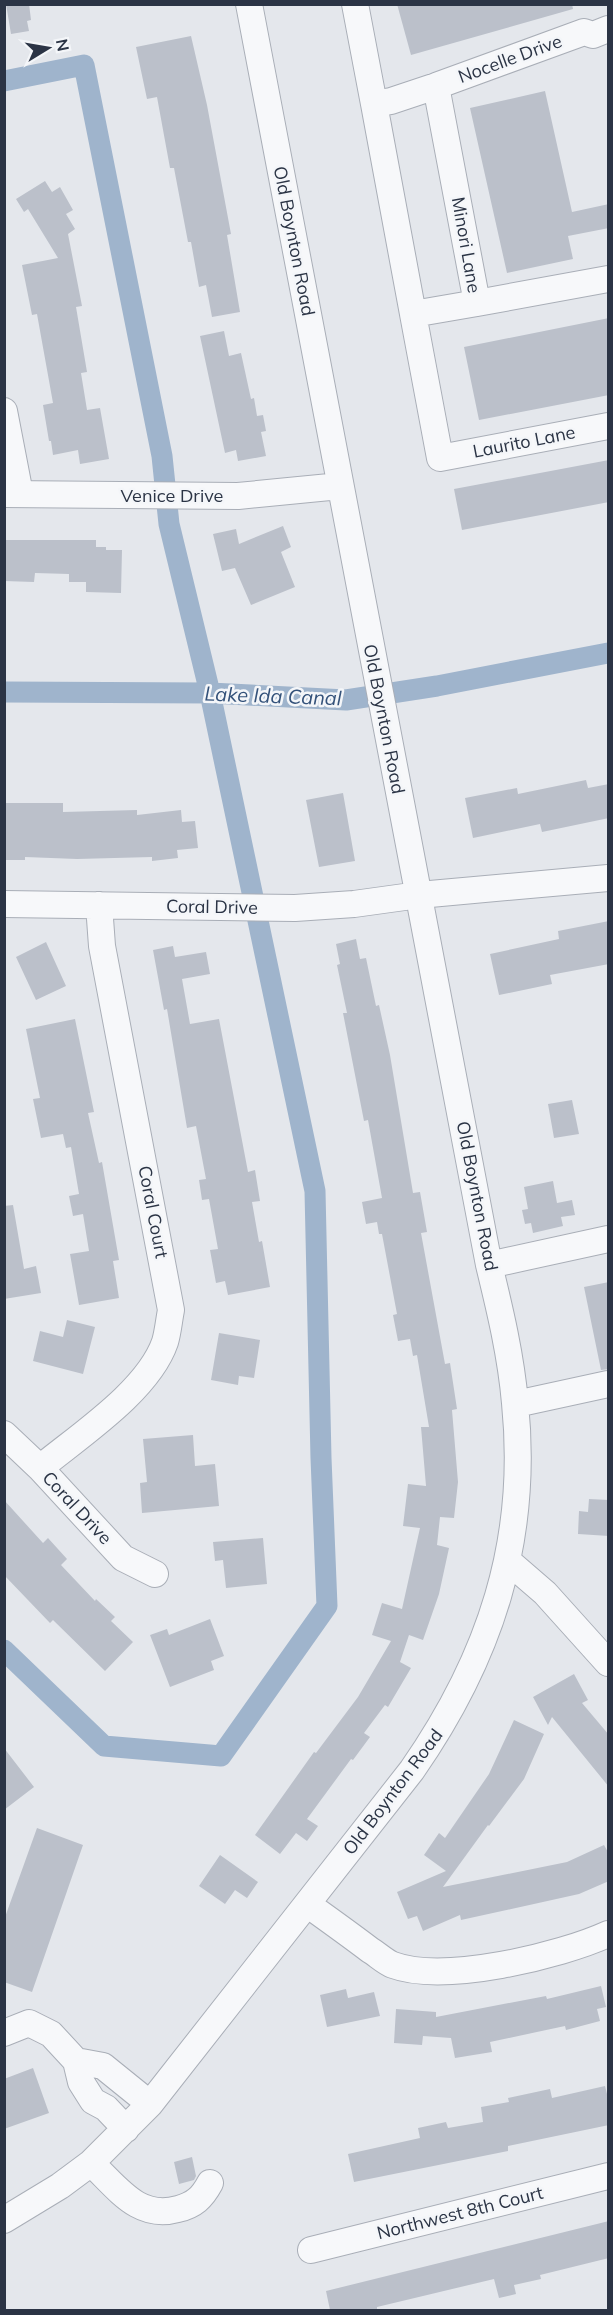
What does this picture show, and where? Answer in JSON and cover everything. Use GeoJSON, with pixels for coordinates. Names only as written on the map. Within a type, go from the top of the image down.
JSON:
{"type":"FeatureCollection","features":[{"type":"Feature","properties":{"kind":"street","name":"Old Boynton Road"},"geometry":{"type":"LineString","coordinates":[[4,2220],[60,2186],[92,2163],[150,2104],[412,1770],[437,1734],[476,1659],[491,1620],[508,1561],[516,1507],[518,1471],[516,1404],[506,1336],[489,1265],[390,752],[249,4]]}},
{"type":"Feature","properties":{"kind":"street"},"geometry":{"type":"LineString","coordinates":[[355,4],[413,314]]}},
{"type":"Feature","properties":{"kind":"street","name":"Nocelle Drive"},"geometry":{"type":"LineString","coordinates":[[374,104],[391,101],[596,30],[587,20],[598,13],[609,11]]}},
{"type":"Feature","properties":{"kind":"street","name":"Minori Lane"},"geometry":{"type":"LineString","coordinates":[[413,314],[477,303],[436,86]]}},
{"type":"Feature","properties":{"kind":"street"},"geometry":{"type":"LineString","coordinates":[[477,303],[609,279]]}},
{"type":"Feature","properties":{"kind":"street","name":"Laurito Lane"},"geometry":{"type":"LineString","coordinates":[[413,314],[440,458],[609,426]]}},
{"type":"Feature","properties":{"kind":"street"},"geometry":{"type":"LineString","coordinates":[[4,411],[12,494]]}},
{"type":"Feature","properties":{"kind":"street","name":"Venice Drive"},"geometry":{"type":"LineString","coordinates":[[12,494],[131,497],[238,496],[340,486]]}},
{"type":"Feature","properties":{"kind":"street","name":"Coral Drive"},"geometry":{"type":"LineString","coordinates":[[4,904],[295,908],[609,878]]}},
{"type":"Feature","properties":{"kind":"street","name":"Coral Court"},"geometry":{"type":"LineString","coordinates":[[40,1468],[131,1393],[147,1376],[165,1341],[171,1310],[102,946],[99,905]]}},
{"type":"Feature","properties":{"kind":"street"},"geometry":{"type":"LineString","coordinates":[[489,1265],[609,1239]]}},
{"type":"Feature","properties":{"kind":"street"},"geometry":{"type":"LineString","coordinates":[[516,1404],[609,1384]]}},
{"type":"Feature","properties":{"kind":"street","name":"Coral Drive"},"geometry":{"type":"LineString","coordinates":[[4,1434],[40,1468],[123,1558],[155,1574]]}},
{"type":"Feature","properties":{"kind":"street"},"geometry":{"type":"LineString","coordinates":[[508,1561],[545,1593],[609,1663]]}},
{"type":"Feature","properties":{"kind":"street"},"geometry":{"type":"LineString","coordinates":[[307,1904],[392,1965],[425,1971],[462,1970],[537,1958],[609,1934]]}},
{"type":"Feature","properties":{"kind":"street"},"geometry":{"type":"LineString","coordinates":[[4,2012],[51,2034],[76,2061],[81,2082],[93,2101],[106,2108],[126,2129]]}},
{"type":"Feature","properties":{"kind":"street"},"geometry":{"type":"LineString","coordinates":[[4,2033],[29,2023]]}},
{"type":"Feature","properties":{"kind":"street"},"geometry":{"type":"LineString","coordinates":[[76,2061],[103,2066],[150,2104]]}},
{"type":"Feature","properties":{"kind":"street"},"geometry":{"type":"LineString","coordinates":[[92,2163],[134,2204],[152,2212],[167,2212],[192,2205],[204,2195],[210,2183]]}},
{"type":"Feature","properties":{"kind":"street","name":"Northwest 8th Court"},"geometry":{"type":"LineString","coordinates":[[311,2250],[609,2176]]}},
{"type":"Feature","properties":{"kind":"building"},"geometry":{"type":"Polygon","coordinates":[[[6,4],[29,4],[31,20],[27,21],[29,31],[11,34],[6,4]]]}},
{"type":"Feature","properties":{"kind":"building"},"geometry":{"type":"Polygon","coordinates":[[[397,4],[572,4],[573,9],[411,55],[397,4]]]}},
{"type":"Feature","properties":{"kind":"building"},"geometry":{"type":"Polygon","coordinates":[[[191,36],[207,105],[231,234],[227,235],[240,312],[212,317],[206,285],[199,287],[174,168],[170,168],[157,97],[147,99],[136,47],[191,36]]]}},
{"type":"Feature","properties":{"kind":"building"},"geometry":{"type":"Polygon","coordinates":[[[545,91],[572,212],[609,204],[609,228],[568,236],[573,259],[507,273],[470,108],[545,91]]]}},
{"type":"Feature","properties":{"kind":"building"},"geometry":{"type":"Polygon","coordinates":[[[45,181],[52,192],[60,187],[73,210],[66,214],[75,229],[68,234],[82,306],[76,307],[87,372],[81,373],[87,410],[100,408],[109,459],[80,464],[78,450],[53,455],[51,441],[49,441],[43,405],[53,403],[37,314],[32,315],[22,265],[58,258],[28,209],[24,212],[16,199],[45,181]]]}},
{"type":"Feature","properties":{"kind":"building"},"geometry":{"type":"Polygon","coordinates":[[[609,318],[609,395],[479,420],[464,347],[609,318]]]}},
{"type":"Feature","properties":{"kind":"building"},"geometry":{"type":"Polygon","coordinates":[[[224,331],[229,356],[241,353],[257,416],[263,415],[266,431],[261,432],[266,456],[238,461],[236,450],[225,453],[200,336],[224,331]]]}},
{"type":"Feature","properties":{"kind":"building"},"geometry":{"type":"Polygon","coordinates":[[[609,460],[609,502],[462,530],[454,489],[609,460]]]}},
{"type":"Feature","properties":{"kind":"building"},"geometry":{"type":"Polygon","coordinates":[[[283,526],[291,547],[281,552],[295,587],[251,605],[235,568],[222,571],[213,534],[236,529],[239,544],[283,526]]]}},
{"type":"Feature","properties":{"kind":"building"},"geometry":{"type":"Polygon","coordinates":[[[4,540],[96,540],[96,547],[106,547],[106,550],[122,550],[121,593],[86,592],[86,582],[69,582],[69,574],[35,573],[34,582],[4,581],[4,540]]]}},
{"type":"Feature","properties":{"kind":"building"},"geometry":{"type":"Polygon","coordinates":[[[586,780],[588,788],[609,784],[609,818],[542,832],[540,824],[473,838],[465,798],[517,788],[518,794],[586,780]]]}},
{"type":"Feature","properties":{"kind":"building"},"geometry":{"type":"Polygon","coordinates":[[[343,793],[355,861],[319,867],[306,800],[343,793]]]}},
{"type":"Feature","properties":{"kind":"building"},"geometry":{"type":"Polygon","coordinates":[[[4,803],[63,803],[63,812],[137,810],[137,815],[181,810],[182,822],[195,821],[198,848],[177,850],[178,858],[152,861],[152,857],[77,859],[25,857],[25,860],[4,860],[4,803]]]}},
{"type":"Feature","properties":{"kind":"building"},"geometry":{"type":"Polygon","coordinates":[[[609,921],[609,964],[550,975],[552,984],[499,995],[490,954],[559,939],[558,931],[609,921]]]}},
{"type":"Feature","properties":{"kind":"building"},"geometry":{"type":"Polygon","coordinates":[[[356,939],[360,959],[366,958],[376,1006],[379,1005],[390,1055],[413,1193],[420,1192],[427,1232],[421,1233],[445,1364],[450,1363],[457,1409],[452,1410],[458,1482],[454,1518],[440,1517],[437,1545],[449,1548],[439,1594],[423,1640],[409,1635],[400,1662],[411,1668],[388,1707],[385,1705],[364,1733],[370,1737],[307,1819],[318,1826],[307,1841],[296,1833],[280,1854],[255,1835],[314,1752],[316,1753],[358,1697],[391,1641],[372,1635],[382,1603],[402,1609],[420,1528],[403,1526],[408,1484],[426,1486],[421,1427],[429,1427],[417,1355],[413,1356],[410,1339],[398,1341],[393,1315],[397,1314],[382,1234],[379,1234],[377,1222],[366,1224],[362,1202],[382,1198],[368,1120],[364,1121],[343,1013],[347,1013],[337,965],[340,964],[336,944],[356,939]]]}},
{"type":"Feature","properties":{"kind":"building"},"geometry":{"type":"Polygon","coordinates":[[[46,942],[66,986],[36,1000],[16,957],[46,942]]]}},
{"type":"Feature","properties":{"kind":"building"},"geometry":{"type":"Polygon","coordinates":[[[173,946],[175,957],[206,952],[210,974],[182,979],[190,1024],[219,1019],[248,1172],[255,1170],[260,1201],[252,1202],[270,1287],[228,1295],[225,1281],[216,1283],[210,1250],[218,1249],[209,1199],[202,1200],[199,1180],[206,1179],[196,1126],[187,1128],[167,1009],[164,1010],[153,950],[173,946]]]}},
{"type":"Feature","properties":{"kind":"building"},"geometry":{"type":"Polygon","coordinates":[[[75,1019],[94,1112],[88,1113],[99,1163],[102,1162],[119,1260],[113,1261],[119,1298],[79,1305],[70,1254],[89,1251],[83,1214],[73,1216],[69,1196],[79,1194],[71,1147],[66,1148],[63,1134],[41,1138],[33,1099],[40,1098],[26,1029],[75,1019]]]}},
{"type":"Feature","properties":{"kind":"building"},"geometry":{"type":"Polygon","coordinates":[[[572,1100],[579,1134],[554,1138],[548,1104],[572,1100]]]}},
{"type":"Feature","properties":{"kind":"building"},"geometry":{"type":"Polygon","coordinates":[[[553,1181],[557,1203],[572,1200],[575,1215],[561,1217],[563,1226],[533,1233],[531,1223],[525,1224],[522,1210],[528,1209],[524,1187],[553,1181]]]}},
{"type":"Feature","properties":{"kind":"building"},"geometry":{"type":"Polygon","coordinates":[[[13,1205],[24,1269],[36,1266],[41,1293],[4,1299],[4,1206],[13,1205]]]}},
{"type":"Feature","properties":{"kind":"building"},"geometry":{"type":"Polygon","coordinates":[[[609,1282],[609,1369],[601,1370],[584,1287],[609,1282]]]}},
{"type":"Feature","properties":{"kind":"building"},"geometry":{"type":"Polygon","coordinates":[[[67,1320],[95,1327],[83,1374],[33,1361],[40,1331],[63,1337],[67,1320]]]}},
{"type":"Feature","properties":{"kind":"building"},"geometry":{"type":"Polygon","coordinates":[[[219,1333],[260,1340],[254,1378],[239,1376],[238,1385],[211,1380],[219,1333]]]}},
{"type":"Feature","properties":{"kind":"building"},"geometry":{"type":"Polygon","coordinates":[[[193,1435],[195,1466],[215,1464],[219,1506],[142,1513],[140,1483],[147,1482],[143,1439],[193,1435]]]}},
{"type":"Feature","properties":{"kind":"building"},"geometry":{"type":"Polygon","coordinates":[[[589,1499],[609,1500],[609,1536],[578,1534],[579,1511],[588,1512],[589,1499]]]}},
{"type":"Feature","properties":{"kind":"building"},"geometry":{"type":"Polygon","coordinates":[[[4,1500],[43,1543],[48,1538],[67,1559],[61,1565],[95,1601],[96,1599],[115,1617],[111,1621],[133,1642],[105,1671],[53,1620],[50,1623],[4,1575],[4,1500]]]}},
{"type":"Feature","properties":{"kind":"building"},"geometry":{"type":"Polygon","coordinates":[[[263,1538],[267,1584],[226,1588],[223,1560],[215,1561],[213,1542],[263,1538]]]}},
{"type":"Feature","properties":{"kind":"building"},"geometry":{"type":"Polygon","coordinates":[[[210,1619],[224,1656],[211,1661],[214,1670],[170,1687],[150,1635],[167,1629],[169,1635],[210,1619]]]}},
{"type":"Feature","properties":{"kind":"building"},"geometry":{"type":"Polygon","coordinates":[[[574,1674],[588,1700],[582,1703],[609,1735],[609,1787],[552,1717],[548,1725],[533,1697],[574,1674]]]}},
{"type":"Feature","properties":{"kind":"building"},"geometry":{"type":"Polygon","coordinates":[[[514,1720],[544,1734],[524,1779],[443,1887],[567,1862],[604,1845],[609,1854],[609,1881],[579,1894],[461,1920],[460,1915],[423,1931],[417,1916],[408,1919],[397,1892],[446,1871],[424,1855],[439,1833],[445,1838],[489,1774],[514,1720]]]}},
{"type":"Feature","properties":{"kind":"building"},"geometry":{"type":"Polygon","coordinates":[[[4,1748],[34,1787],[4,1810],[4,1748]]]}},
{"type":"Feature","properties":{"kind":"building"},"geometry":{"type":"Polygon","coordinates":[[[37,1828],[83,1845],[32,1992],[4,1982],[4,1920],[37,1828]]]}},
{"type":"Feature","properties":{"kind":"building"},"geometry":{"type":"Polygon","coordinates":[[[220,1855],[258,1882],[247,1898],[235,1890],[225,1904],[199,1886],[220,1855]]]}},
{"type":"Feature","properties":{"kind":"building"},"geometry":{"type":"Polygon","coordinates":[[[601,1986],[606,2007],[597,2009],[600,2021],[566,2030],[565,2026],[490,2042],[492,2052],[455,2058],[451,2038],[423,2036],[422,2045],[394,2043],[396,2009],[436,2012],[436,2017],[546,1996],[547,1999],[601,1986]]]}},
{"type":"Feature","properties":{"kind":"building"},"geometry":{"type":"Polygon","coordinates":[[[346,1989],[348,1998],[374,1992],[380,2016],[327,2027],[320,1995],[346,1989]]]}},
{"type":"Feature","properties":{"kind":"building"},"geometry":{"type":"Polygon","coordinates":[[[33,2068],[49,2113],[4,2129],[4,2079],[33,2068]]]}},
{"type":"Feature","properties":{"kind":"building"},"geometry":{"type":"Polygon","coordinates":[[[605,2086],[609,2102],[609,2125],[508,2146],[508,2151],[354,2182],[348,2154],[420,2138],[418,2128],[446,2122],[448,2128],[483,2122],[481,2107],[509,2102],[508,2098],[550,2089],[552,2098],[605,2086]]]}},
{"type":"Feature","properties":{"kind":"building"},"geometry":{"type":"Polygon","coordinates":[[[192,2157],[196,2176],[194,2180],[179,2184],[174,2162],[192,2157]]]}},
{"type":"Feature","properties":{"kind":"building"},"geometry":{"type":"Polygon","coordinates":[[[609,2221],[609,2258],[540,2275],[541,2279],[514,2285],[516,2294],[499,2298],[494,2279],[377,2307],[377,2310],[330,2310],[326,2291],[609,2221]]]}},
{"type":"Feature","properties":{"kind":"waterway"},"geometry":{"type":"LineString","coordinates":[[4,81],[84,65],[162,456],[169,524],[210,693],[315,1191],[327,1606],[221,1756],[104,1746],[4,1650]]}},
{"type":"Feature","properties":{"kind":"waterway","name":"Lake Ida Canal"},"geometry":{"type":"LineString","coordinates":[[4,692],[210,693],[346,700],[437,686],[608,653]]}}]}
